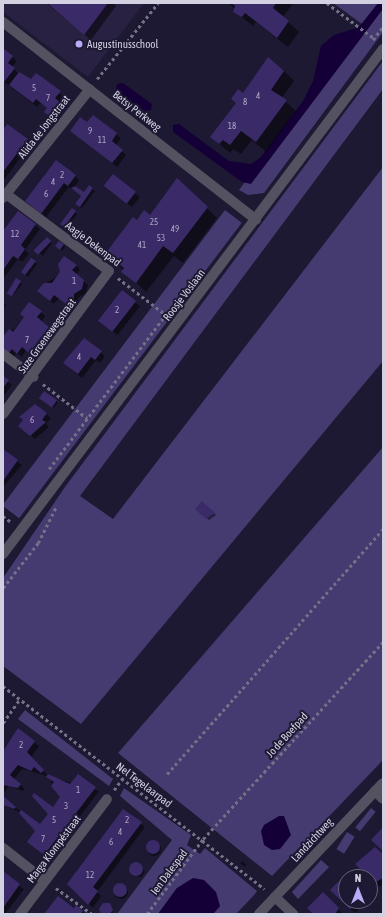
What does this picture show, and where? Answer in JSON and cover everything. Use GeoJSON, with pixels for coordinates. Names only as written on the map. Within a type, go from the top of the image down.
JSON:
{"type":"FeatureCollection","features":[{"type":"Feature","properties":{"kind":"street","name":"Betsy Perkweg"},"geometry":{"type":"LineString","coordinates":[[3,22],[256,220]]}},
{"type":"Feature","properties":{"kind":"street","name":"Roosje Voslaan"},"geometry":{"type":"LineString","coordinates":[[3,554],[256,220],[383,49]]}},
{"type":"Feature","properties":{"kind":"street","name":"Alida de Jongstraat"},"geometry":{"type":"LineString","coordinates":[[4,196],[90,89]]}},
{"type":"Feature","properties":{"kind":"street","name":"Aagje Dekenpad"},"geometry":{"type":"LineString","coordinates":[[4,196],[109,271]]}},
{"type":"Feature","properties":{"kind":"street","name":"Suze Groenewegstraat"},"geometry":{"type":"LineString","coordinates":[[3,414],[33,377],[109,271]]}},
{"type":"Feature","properties":{"kind":"street"},"geometry":{"type":"LineString","coordinates":[[3,354],[33,377]]}},
{"type":"Feature","properties":{"kind":"street","name":"Landzichtweg"},"geometry":{"type":"LineString","coordinates":[[259,914],[383,783]]}},
{"type":"Feature","properties":{"kind":"street"},"geometry":{"type":"LineString","coordinates":[[375,791],[383,799]]}},
{"type":"Feature","properties":{"kind":"street","name":"Marga Klompéstraat"},"geometry":{"type":"LineString","coordinates":[[20,914],[106,799]]}},
{"type":"Feature","properties":{"kind":"street"},"geometry":{"type":"LineString","coordinates":[[3,848],[45,881]]}},
{"type":"Feature","properties":{"kind":"street"},"geometry":{"type":"LineString","coordinates":[[275,897],[293,914]]}},
{"type":"Feature","properties":{"kind":"path"},"geometry":{"type":"LineString","coordinates":[[90,89],[158,3]]}},
{"type":"Feature","properties":{"kind":"path"},"geometry":{"type":"LineString","coordinates":[[327,3],[368,35]]}},
{"type":"Feature","properties":{"kind":"path","name":"Aagje Dekenpad"},"geometry":{"type":"LineString","coordinates":[[109,271],[165,314]]}},
{"type":"Feature","properties":{"kind":"path"},"geometry":{"type":"LineString","coordinates":[[33,377],[87,418]]}},
{"type":"Feature","properties":{"kind":"path"},"geometry":{"type":"LineString","coordinates":[[4,517],[10,521]]}},
{"type":"Feature","properties":{"kind":"path"},"geometry":{"type":"LineString","coordinates":[[167,774],[383,529]]}},
{"type":"Feature","properties":{"kind":"path","name":"Jo de Boefpad"},"geometry":{"type":"LineString","coordinates":[[203,839],[383,642]]}},
{"type":"Feature","properties":{"kind":"path","name":"Nel Tegelaarpad"},"geometry":{"type":"LineString","coordinates":[[3,686],[122,779],[203,839],[275,897]]}},
{"type":"Feature","properties":{"kind":"path"},"geometry":{"type":"LineString","coordinates":[[3,723],[20,699]]}},
{"type":"Feature","properties":{"kind":"path"},"geometry":{"type":"LineString","coordinates":[[117,785],[122,779]]}},
{"type":"Feature","properties":{"kind":"path","name":"Ien Dalespad"},"geometry":{"type":"LineString","coordinates":[[147,914],[203,839]]}},
{"type":"Feature","properties":{"kind":"path"},"geometry":{"type":"LineString","coordinates":[[45,881],[92,914]]}},
{"type":"Feature","properties":{"kind":"shaded area","name":"Augustinusschool"},"geometry":{"type":"Polygon","coordinates":[[[3,3],[144,3],[88,77],[3,12],[3,3]]]}},
{"type":"Feature","properties":{"kind":"shaded area"},"geometry":{"type":"Polygon","coordinates":[[[333,3],[383,3],[383,32],[264,193],[248,195],[239,190],[362,24],[333,3]]]}},
{"type":"Feature","properties":{"kind":"shaded area"},"geometry":{"type":"Polygon","coordinates":[[[378,3],[383,3],[383,9],[251,184],[242,182],[173,132],[173,125],[179,124],[229,161],[251,164],[260,158],[303,101],[313,81],[321,46],[334,35],[359,27],[378,3]]]}},
{"type":"Feature","properties":{"kind":"shaded area"},"geometry":{"type":"Polygon","coordinates":[[[383,61],[383,89],[80,496],[113,519],[383,167],[383,361],[81,724],[3,666],[3,578],[65,487],[383,61]]]}},
{"type":"Feature","properties":{"kind":"shaded area"},"geometry":{"type":"Polygon","coordinates":[[[123,83],[152,104],[151,110],[145,111],[121,94],[116,89],[117,84],[123,83]]]}},
{"type":"Feature","properties":{"kind":"shaded area"},"geometry":{"type":"Polygon","coordinates":[[[225,210],[242,223],[19,518],[3,505],[225,210]]]}},
{"type":"Feature","properties":{"kind":"shaded area"},"geometry":{"type":"Polygon","coordinates":[[[383,447],[383,760],[272,876],[118,753],[383,447]]]}},
{"type":"Feature","properties":{"kind":"shaded area"},"geometry":{"type":"Polygon","coordinates":[[[25,710],[113,779],[109,786],[18,719],[25,710]]]}},
{"type":"Feature","properties":{"kind":"shaded area"},"geometry":{"type":"Polygon","coordinates":[[[124,788],[191,835],[187,845],[200,854],[205,848],[257,891],[236,914],[213,914],[220,906],[177,888],[158,914],[117,914],[172,840],[120,796],[124,788]]]}},
{"type":"Feature","properties":{"kind":"shaded area"},"geometry":{"type":"Polygon","coordinates":[[[371,808],[376,812],[360,831],[355,827],[371,808]]]}},
{"type":"Feature","properties":{"kind":"shaded area"},"geometry":{"type":"Polygon","coordinates":[[[279,816],[284,816],[291,835],[280,849],[272,850],[264,845],[261,831],[264,825],[279,816]]]}},
{"type":"Feature","properties":{"kind":"shaded area"},"geometry":{"type":"Polygon","coordinates":[[[347,832],[355,837],[344,854],[336,849],[347,832]]]}},
{"type":"Feature","properties":{"kind":"shaded area"},"geometry":{"type":"Polygon","coordinates":[[[321,860],[329,867],[298,899],[292,892],[321,860]]]}},
{"type":"Feature","properties":{"kind":"shaded area"},"geometry":{"type":"Polygon","coordinates":[[[193,878],[204,880],[216,892],[220,906],[213,914],[158,914],[177,888],[193,878]]]}},
{"type":"Feature","properties":{"kind":"building"},"geometry":{"type":"Polygon","coordinates":[[[47,3],[108,3],[84,35],[47,3]]]}},
{"type":"Feature","properties":{"kind":"building"},"geometry":{"type":"Polygon","coordinates":[[[231,3],[276,3],[273,8],[289,21],[277,38],[245,13],[242,17],[233,12],[235,6],[231,3]]]}},
{"type":"Feature","properties":{"kind":"building"},"geometry":{"type":"Polygon","coordinates":[[[3,48],[13,56],[8,63],[15,68],[4,82],[3,48]]]}},
{"type":"Feature","properties":{"kind":"building"},"geometry":{"type":"Polygon","coordinates":[[[268,57],[284,71],[271,90],[287,100],[256,142],[241,131],[230,145],[223,140],[219,144],[210,137],[236,103],[231,99],[238,89],[243,93],[268,57]]]}},
{"type":"Feature","properties":{"kind":"building"},"geometry":{"type":"Polygon","coordinates":[[[19,72],[31,79],[36,73],[61,91],[55,98],[62,104],[51,117],[44,112],[47,108],[36,99],[33,103],[9,85],[19,72]]]}},
{"type":"Feature","properties":{"kind":"building"},"geometry":{"type":"Polygon","coordinates":[[[93,115],[117,133],[112,141],[123,150],[112,163],[70,131],[80,117],[87,122],[93,115]]]}},
{"type":"Feature","properties":{"kind":"building"},"geometry":{"type":"Polygon","coordinates":[[[7,124],[28,139],[3,172],[3,130],[7,124]]]}},
{"type":"Feature","properties":{"kind":"building"},"geometry":{"type":"Polygon","coordinates":[[[39,127],[45,132],[40,139],[34,135],[39,127]]]}},
{"type":"Feature","properties":{"kind":"building"},"geometry":{"type":"Polygon","coordinates":[[[56,160],[76,175],[68,186],[64,183],[41,214],[25,201],[56,160]]]}},
{"type":"Feature","properties":{"kind":"building"},"geometry":{"type":"Polygon","coordinates":[[[113,174],[136,192],[127,204],[104,186],[113,174]]]}},
{"type":"Feature","properties":{"kind":"building"},"geometry":{"type":"Polygon","coordinates":[[[177,178],[208,207],[173,253],[163,246],[136,283],[121,272],[124,268],[105,254],[133,217],[137,220],[144,210],[150,215],[177,178]]]}},
{"type":"Feature","properties":{"kind":"building"},"geometry":{"type":"Polygon","coordinates":[[[89,185],[93,188],[80,207],[75,204],[81,196],[71,188],[75,186],[84,192],[89,185]]]}},
{"type":"Feature","properties":{"kind":"building"},"geometry":{"type":"Polygon","coordinates":[[[72,208],[76,211],[64,227],[60,224],[72,208]]]}},
{"type":"Feature","properties":{"kind":"building"},"geometry":{"type":"Polygon","coordinates":[[[18,211],[36,224],[21,245],[25,249],[18,259],[13,256],[3,270],[3,231],[18,211]]]}},
{"type":"Feature","properties":{"kind":"building"},"geometry":{"type":"Polygon","coordinates":[[[47,237],[51,241],[38,255],[34,250],[47,237]]]}},
{"type":"Feature","properties":{"kind":"building"},"geometry":{"type":"Polygon","coordinates":[[[59,241],[64,244],[60,250],[55,246],[59,241]]]}},
{"type":"Feature","properties":{"kind":"building"},"geometry":{"type":"Polygon","coordinates":[[[64,256],[77,265],[72,270],[84,280],[82,289],[74,294],[74,299],[66,304],[54,295],[50,301],[37,291],[44,283],[52,283],[60,272],[58,264],[64,256]]]}},
{"type":"Feature","properties":{"kind":"building"},"geometry":{"type":"Polygon","coordinates":[[[31,258],[36,261],[25,275],[21,272],[31,258]]]}},
{"type":"Feature","properties":{"kind":"building"},"geometry":{"type":"Polygon","coordinates":[[[16,278],[21,281],[12,297],[7,293],[16,278]]]}},
{"type":"Feature","properties":{"kind":"building"},"geometry":{"type":"Polygon","coordinates":[[[122,290],[136,301],[112,332],[98,321],[122,290]]]}},
{"type":"Feature","properties":{"kind":"building"},"geometry":{"type":"Polygon","coordinates":[[[29,302],[42,311],[37,317],[49,327],[29,353],[22,347],[17,354],[12,349],[8,354],[3,350],[3,337],[9,329],[13,332],[24,317],[20,314],[29,302]]]}},
{"type":"Feature","properties":{"kind":"building"},"geometry":{"type":"Polygon","coordinates":[[[84,338],[102,351],[95,360],[91,357],[78,374],[63,363],[84,338]]]}},
{"type":"Feature","properties":{"kind":"building"},"geometry":{"type":"Polygon","coordinates":[[[3,376],[9,380],[3,388],[3,376]]]}},
{"type":"Feature","properties":{"kind":"building"},"geometry":{"type":"Polygon","coordinates":[[[44,391],[57,400],[52,408],[39,398],[44,391]]]}},
{"type":"Feature","properties":{"kind":"building"},"geometry":{"type":"Polygon","coordinates":[[[35,404],[47,413],[42,420],[46,422],[30,436],[18,426],[23,420],[19,417],[35,404]]]}},
{"type":"Feature","properties":{"kind":"building"},"geometry":{"type":"Polygon","coordinates":[[[3,449],[18,460],[3,481],[3,449]]]}},
{"type":"Feature","properties":{"kind":"building"},"geometry":{"type":"Polygon","coordinates":[[[202,501],[215,513],[206,519],[195,509],[202,501]]]}},
{"type":"Feature","properties":{"kind":"building"},"geometry":{"type":"Polygon","coordinates":[[[18,728],[35,741],[27,752],[44,770],[41,773],[34,767],[31,771],[18,765],[10,775],[21,784],[18,788],[3,785],[3,751],[18,728]]]}},
{"type":"Feature","properties":{"kind":"building"},"geometry":{"type":"Polygon","coordinates":[[[48,774],[70,784],[78,774],[96,787],[44,855],[27,842],[35,831],[19,813],[21,810],[40,824],[48,814],[32,796],[34,793],[53,807],[60,797],[51,786],[54,782],[46,777],[48,774]]]}},
{"type":"Feature","properties":{"kind":"building"},"geometry":{"type":"Polygon","coordinates":[[[3,796],[16,807],[14,809],[3,805],[3,796]]]}},
{"type":"Feature","properties":{"kind":"building"},"geometry":{"type":"Polygon","coordinates":[[[123,809],[142,822],[93,887],[98,891],[88,905],[67,884],[123,809]]]}},
{"type":"Feature","properties":{"kind":"building"},"geometry":{"type":"Polygon","coordinates":[[[383,827],[383,851],[371,840],[383,827]]]}},
{"type":"Feature","properties":{"kind":"building"},"geometry":{"type":"Polygon","coordinates":[[[153,840],[158,842],[160,847],[158,852],[153,854],[148,852],[146,847],[148,842],[153,840]]]}},
{"type":"Feature","properties":{"kind":"building"},"geometry":{"type":"Polygon","coordinates":[[[375,847],[383,854],[383,878],[378,881],[378,869],[360,869],[355,864],[375,847]]]}},
{"type":"Feature","properties":{"kind":"building"},"geometry":{"type":"Polygon","coordinates":[[[136,862],[141,864],[143,869],[141,874],[136,876],[131,874],[129,869],[131,864],[136,862]]]}},
{"type":"Feature","properties":{"kind":"building"},"geometry":{"type":"Polygon","coordinates":[[[3,871],[20,884],[3,908],[3,871]]]}},
{"type":"Feature","properties":{"kind":"building"},"geometry":{"type":"Polygon","coordinates":[[[338,882],[338,898],[330,890],[338,882]]]}},
{"type":"Feature","properties":{"kind":"building"},"geometry":{"type":"Polygon","coordinates":[[[120,883],[125,885],[127,890],[125,895],[120,897],[115,895],[113,890],[115,885],[120,883]]]}},
{"type":"Feature","properties":{"kind":"building"},"geometry":{"type":"Polygon","coordinates":[[[323,892],[338,909],[335,914],[313,914],[307,908],[323,892]]]}},
{"type":"Feature","properties":{"kind":"building"},"geometry":{"type":"Polygon","coordinates":[[[58,896],[74,908],[76,905],[83,911],[81,914],[44,914],[58,896]]]}},
{"type":"Feature","properties":{"kind":"building"},"geometry":{"type":"Polygon","coordinates":[[[103,903],[110,903],[113,910],[110,914],[101,914],[99,909],[103,903]]]}},
{"type":"Feature","properties":{"kind":"place","name":"Augustinusschool"},"geometry":{"type":"Point","coordinates":[79,44]}}]}
